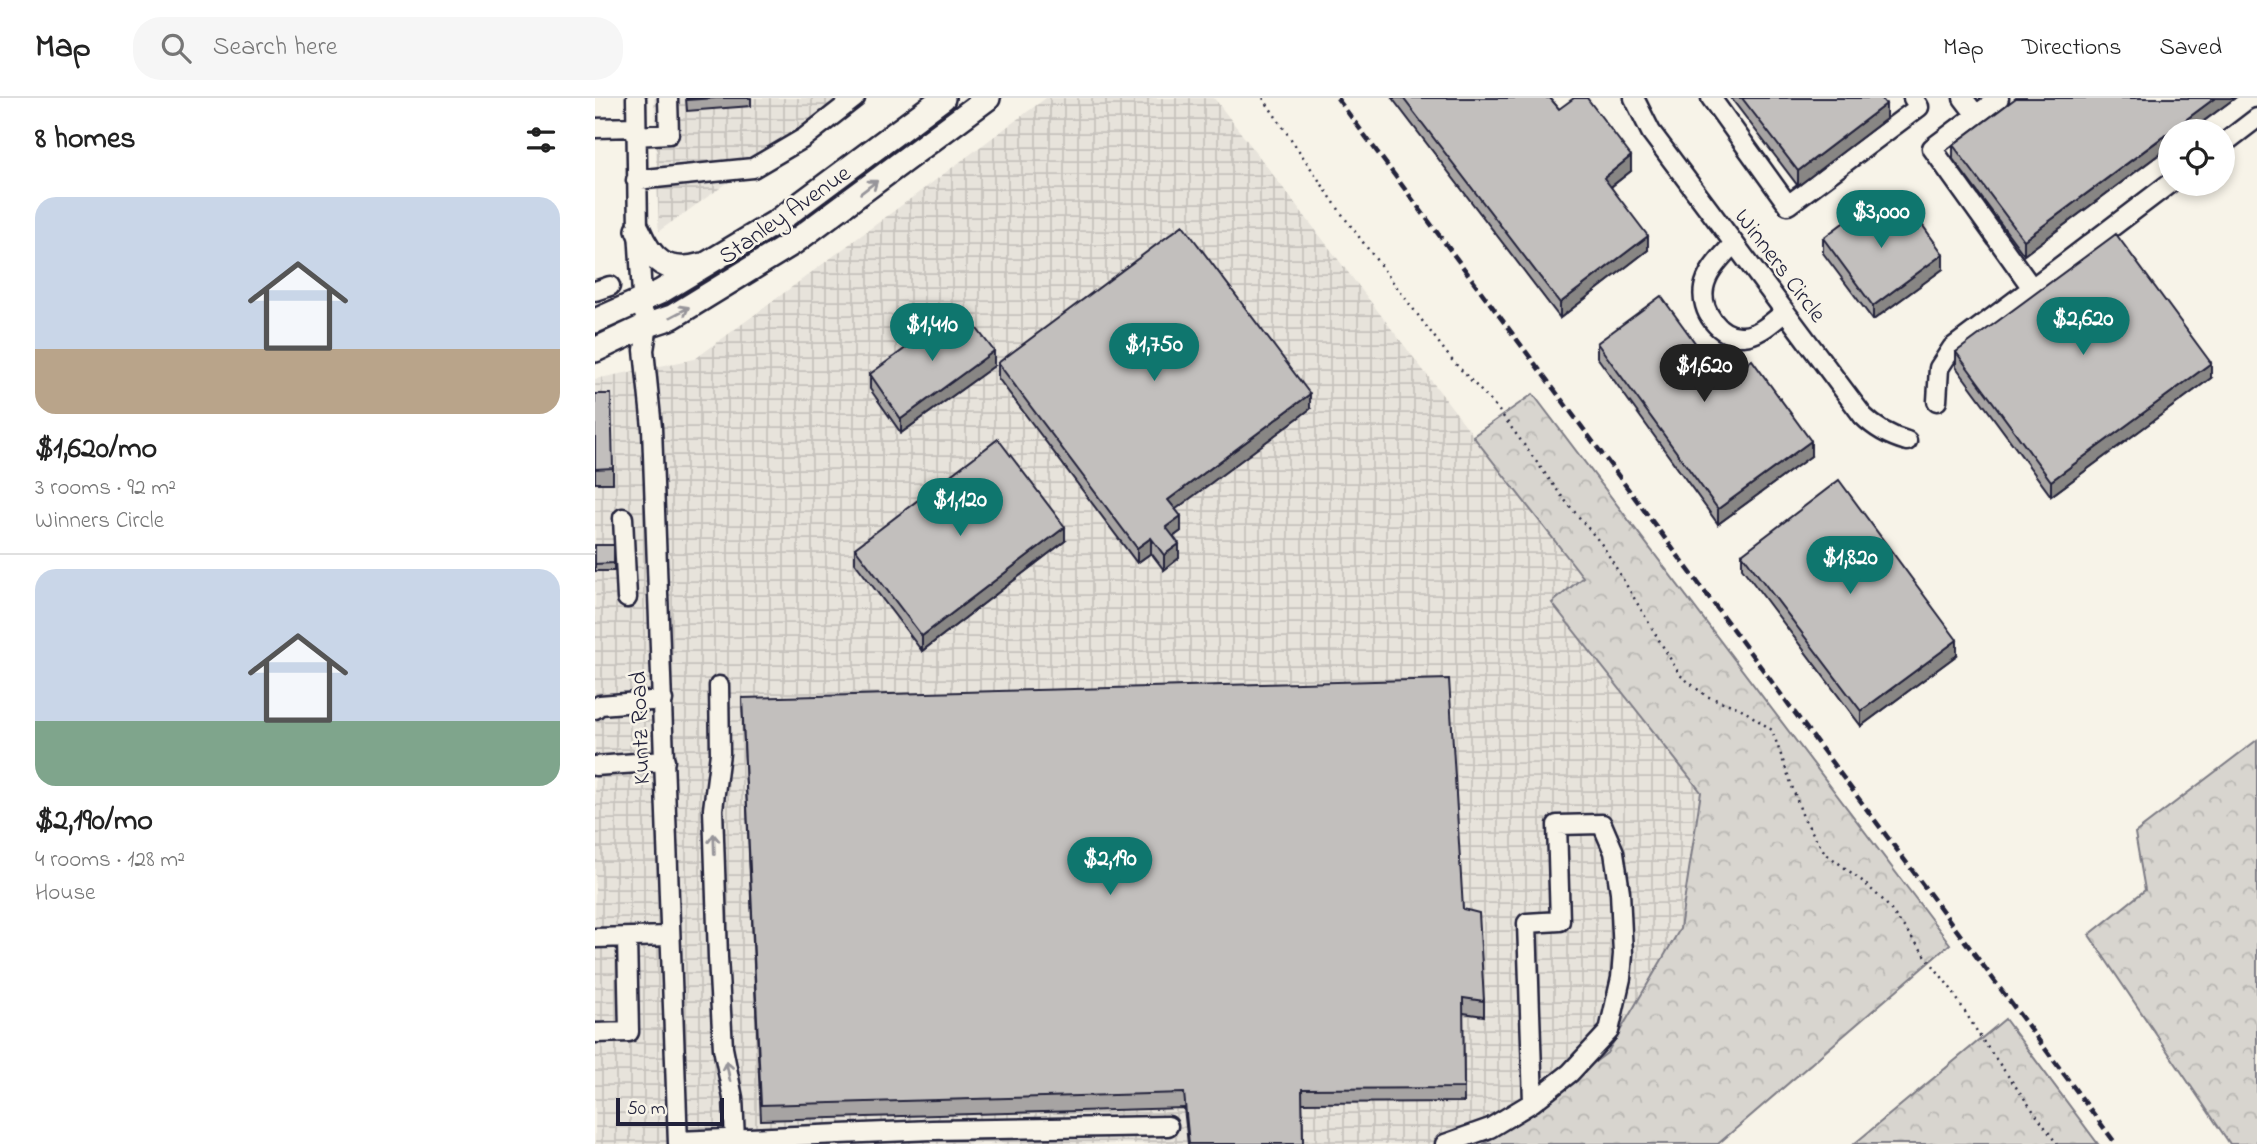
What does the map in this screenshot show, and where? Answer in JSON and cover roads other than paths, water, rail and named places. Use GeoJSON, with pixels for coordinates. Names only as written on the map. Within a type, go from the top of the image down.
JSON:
{"type":"FeatureCollection","features":[{"type":"Feature","properties":{"kind":"main road","name":"Stanley Avenue"},"geometry":{"type":"LineString","coordinates":[[595,350],[715,261],[778,221],[943,98]]}},
{"type":"Feature","properties":{"kind":"main road","name":"Stanley Avenue"},"geometry":{"type":"LineString","coordinates":[[595,321],[644,312],[672,317],[793,243],[988,98]]}},
{"type":"Feature","properties":{"kind":"main road"},"geometry":{"type":"LineString","coordinates":[[638,230],[645,247],[662,264],[676,269],[715,261]]}},
{"type":"Feature","properties":{"kind":"street","name":"Kuntz Road"},"geometry":{"type":"LineString","coordinates":[[636,98],[638,230],[644,312],[643,350],[652,428],[678,1143]]}},
{"type":"Feature","properties":{"kind":"street"},"geometry":{"type":"LineString","coordinates":[[595,128],[669,134],[669,98]]}},
{"type":"Feature","properties":{"kind":"street"},"geometry":{"type":"LineString","coordinates":[[636,180],[753,168],[804,138],[855,98]]}},
{"type":"Feature","properties":{"kind":"street","name":"Winners Circle"},"geometry":{"type":"LineString","coordinates":[[1634,98],[1651,132],[1863,416],[1889,436],[1906,441]]}},
{"type":"Feature","properties":{"kind":"street"},"geometry":{"type":"LineString","coordinates":[[1711,98],[1789,205],[1919,107],[1913,98]]}},
{"type":"Feature","properties":{"kind":"street"},"geometry":{"type":"LineString","coordinates":[[1963,98],[1976,115]]}},
{"type":"Feature","properties":{"kind":"street"},"geometry":{"type":"LineString","coordinates":[[1999,98],[1932,148],[2032,288]]}},
{"type":"Feature","properties":{"kind":"street"},"geometry":{"type":"LineString","coordinates":[[2235,135],[2257,118]]}},
{"type":"Feature","properties":{"kind":"street"},"geometry":{"type":"LineString","coordinates":[[1937,401],[1939,368],[1952,348],[2158,192]]}},
{"type":"Feature","properties":{"kind":"street"},"geometry":{"type":"LineString","coordinates":[[1734,243],[1711,269],[1703,289],[1707,311],[1718,328],[1741,337],[1759,332],[1785,312]]}},
{"type":"Feature","properties":{"kind":"street"},"geometry":{"type":"LineString","coordinates":[[623,518],[628,598]]}},
{"type":"Feature","properties":{"kind":"street"},"geometry":{"type":"LineString","coordinates":[[719,686],[720,753],[713,809],[717,957],[723,1048],[733,1098],[735,1139]]}},
{"type":"Feature","properties":{"kind":"street"},"geometry":{"type":"LineString","coordinates":[[595,709],[600,705],[663,700]]}},
{"type":"Feature","properties":{"kind":"street"},"geometry":{"type":"LineString","coordinates":[[595,766],[665,761]]}},
{"type":"Feature","properties":{"kind":"street"},"geometry":{"type":"LineString","coordinates":[[1445,1144],[1490,1128],[1533,1102],[1570,1073],[1609,1031],[1621,978],[1623,954],[1615,852],[1602,824],[1557,825],[1560,921],[1527,923],[1533,1102]]}},
{"type":"Feature","properties":{"kind":"street"},"geometry":{"type":"LineString","coordinates":[[595,939],[670,936]]}},
{"type":"Feature","properties":{"kind":"street"},"geometry":{"type":"LineString","coordinates":[[595,1033],[629,1032],[627,938]]}},
{"type":"Feature","properties":{"kind":"street"},"geometry":{"type":"LineString","coordinates":[[678,1143],[1168,1126]]}},
{"type":"Feature","properties":{"kind":"railway"},"geometry":{"type":"LineString","coordinates":[[1337,98],[2116,1144]]}}]}
